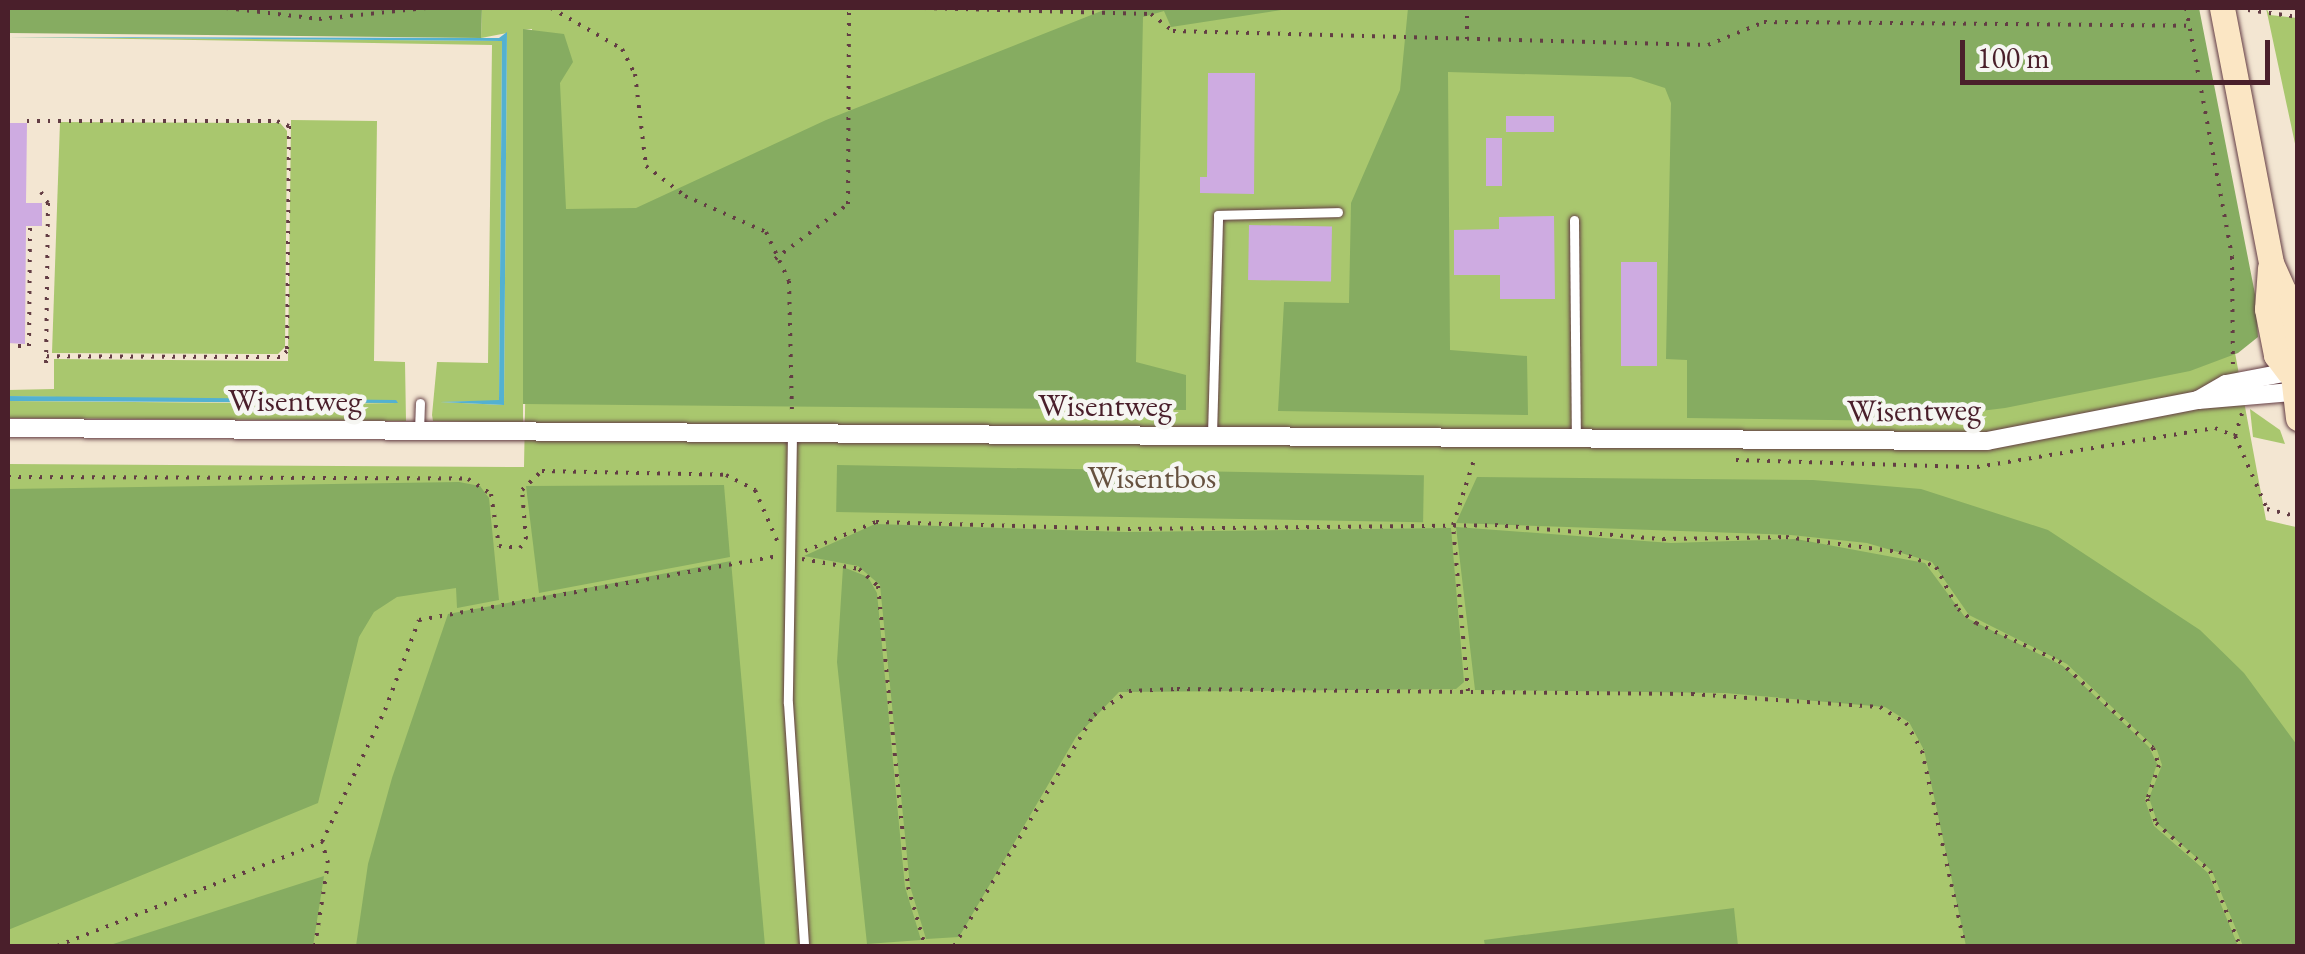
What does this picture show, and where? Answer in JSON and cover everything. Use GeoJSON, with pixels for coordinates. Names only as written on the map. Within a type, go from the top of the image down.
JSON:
{"type":"FeatureCollection","features":[{"type":"Feature","properties":{"kind":"main road"},"geometry":{"type":"LineString","coordinates":[[2235,9],[2271,263],[2293,348],[2290,382],[2298,418]]}},
{"type":"Feature","properties":{"kind":"street","name":"Wisentweg"},"geometry":{"type":"LineString","coordinates":[[8,428],[1987,441],[2290,382]]}},
{"type":"Feature","properties":{"kind":"lane"},"geometry":{"type":"LineString","coordinates":[[1212,435],[1218,215],[1338,212]]}},
{"type":"Feature","properties":{"kind":"lane"},"geometry":{"type":"LineString","coordinates":[[1574,220],[1576,440]]}},
{"type":"Feature","properties":{"kind":"lane"},"geometry":{"type":"LineString","coordinates":[[420,404],[420,431]]}},
{"type":"Feature","properties":{"kind":"lane"},"geometry":{"type":"LineString","coordinates":[[792,434],[788,703],[804,946]]}},
{"type":"Feature","properties":{"kind":"path"},"geometry":{"type":"LineString","coordinates":[[226,8],[318,19],[428,8]]}},
{"type":"Feature","properties":{"kind":"path"},"geometry":{"type":"LineString","coordinates":[[551,8],[622,49],[636,74],[646,166],[685,196],[766,232],[774,259],[789,281],[792,434]]}},
{"type":"Feature","properties":{"kind":"path"},"geometry":{"type":"LineString","coordinates":[[774,259],[848,204],[849,8]]}},
{"type":"Feature","properties":{"kind":"path"},"geometry":{"type":"LineString","coordinates":[[924,8],[1151,14],[1173,31],[1708,45],[1764,22],[2189,26]]}},
{"type":"Feature","properties":{"kind":"path"},"geometry":{"type":"LineString","coordinates":[[1467,8],[1467,39]]}},
{"type":"Feature","properties":{"kind":"path"},"geometry":{"type":"LineString","coordinates":[[2186,8],[2232,257],[2238,391],[2243,419],[2235,436]]}},
{"type":"Feature","properties":{"kind":"path"},"geometry":{"type":"LineString","coordinates":[[2235,9],[2298,17]]}},
{"type":"Feature","properties":{"kind":"path"},"geometry":{"type":"LineString","coordinates":[[26,121],[277,121],[289,126],[287,351],[280,357],[46,356]]}},
{"type":"Feature","properties":{"kind":"path"},"geometry":{"type":"LineString","coordinates":[[40,192],[48,216],[50,345],[46,364]]}},
{"type":"Feature","properties":{"kind":"path"},"geometry":{"type":"LineString","coordinates":[[8,346],[30,346],[30,226]]}},
{"type":"Feature","properties":{"kind":"path"},"geometry":{"type":"LineString","coordinates":[[2172,433],[2215,428],[2235,436],[2267,508],[2297,518]]}},
{"type":"Feature","properties":{"kind":"path"},"geometry":{"type":"LineString","coordinates":[[1468,691],[1453,525],[1472,483],[1475,452]]}},
{"type":"Feature","properties":{"kind":"path"},"geometry":{"type":"LineString","coordinates":[[8,477],[468,480],[490,494],[499,546],[520,548],[526,539],[525,482],[542,471],[726,475],[750,484],[773,539],[792,553]]}},
{"type":"Feature","properties":{"kind":"path"},"geometry":{"type":"LineString","coordinates":[[792,553],[846,529],[876,522],[1128,529],[1453,525],[1664,539],[1786,536],[1869,546],[1929,562],[1958,610],[2059,660],[2153,748],[2160,765],[2147,799],[2156,824],[2210,872],[2240,946]]}},
{"type":"Feature","properties":{"kind":"path"},"geometry":{"type":"LineString","coordinates":[[315,946],[328,863],[322,842],[385,710],[418,620],[750,556],[792,553],[858,569],[878,586],[908,887],[925,946]]}},
{"type":"Feature","properties":{"kind":"path"},"geometry":{"type":"LineString","coordinates":[[954,946],[1083,730],[1123,693],[1468,691],[1723,695],[1890,710],[1913,732],[1928,767],[1964,946]]}},
{"type":"Feature","properties":{"kind":"path"},"geometry":{"type":"LineString","coordinates":[[57,946],[322,842]]}},
{"type":"Feature","properties":{"kind":"green space"},"geometry":{"type":"Polygon","coordinates":[[[8,8],[482,8],[481,38],[8,33],[8,8]]]}},
{"type":"Feature","properties":{"kind":"green space","name":"Wisentbos"},"geometry":{"type":"Polygon","coordinates":[[[482,8],[2171,8],[2266,520],[2296,527],[2297,946],[8,946],[8,464],[524,467],[532,29],[523,30],[523,423],[433,421],[432,415],[437,362],[488,363],[492,45],[8,37],[502,41],[499,401],[440,402],[504,405],[507,33],[481,38],[482,8]]]}},
{"type":"Feature","properties":{"kind":"green space"},"geometry":{"type":"Polygon","coordinates":[[[1109,8],[1294,8],[1171,27],[1164,11],[1143,17],[1136,362],[1186,375],[1186,410],[523,404],[523,29],[564,34],[573,62],[560,83],[566,209],[636,208],[826,120],[1109,8]]]}},
{"type":"Feature","properties":{"kind":"green space"},"geometry":{"type":"Polygon","coordinates":[[[1408,8],[2199,8],[2255,294],[2258,337],[2238,353],[2190,371],[2005,408],[1899,421],[1687,418],[1687,360],[1666,359],[1671,103],[1665,88],[1631,77],[1448,72],[1450,350],[1527,356],[1528,415],[1278,411],[1284,302],[1349,303],[1351,203],[1400,90],[1408,8]]]}},
{"type":"Feature","properties":{"kind":"green space"},"geometry":{"type":"Polygon","coordinates":[[[2266,8],[2270,15],[2297,18],[2297,153],[2266,8]]]}},
{"type":"Feature","properties":{"kind":"green space"},"geometry":{"type":"Polygon","coordinates":[[[291,120],[377,121],[374,361],[405,362],[406,421],[8,418],[8,401],[397,404],[8,396],[8,390],[54,389],[54,359],[288,361],[291,120]]]}},
{"type":"Feature","properties":{"kind":"green space"},"geometry":{"type":"Polygon","coordinates":[[[60,122],[280,123],[287,131],[285,347],[278,354],[52,353],[60,122]]]}},
{"type":"Feature","properties":{"kind":"green space"},"geometry":{"type":"Polygon","coordinates":[[[2250,409],[2280,430],[2285,444],[2253,437],[2250,409]]]}},
{"type":"Feature","properties":{"kind":"green space"},"geometry":{"type":"Polygon","coordinates":[[[837,465],[1424,475],[1423,522],[836,512],[837,465]]]}},
{"type":"Feature","properties":{"kind":"green space"},"geometry":{"type":"Polygon","coordinates":[[[1477,477],[1813,480],[1921,489],[2048,530],[2200,630],[2244,673],[2297,745],[2297,946],[2243,946],[2212,871],[2158,824],[2149,798],[2162,765],[2157,750],[2067,664],[1969,615],[1932,562],[1867,543],[1791,535],[1456,523],[1477,477]]]}},
{"type":"Feature","properties":{"kind":"green space"},"geometry":{"type":"Polygon","coordinates":[[[459,482],[480,486],[489,498],[499,600],[457,608],[456,588],[397,597],[374,612],[359,637],[318,803],[8,930],[8,489],[459,482]]]}},
{"type":"Feature","properties":{"kind":"green space"},"geometry":{"type":"Polygon","coordinates":[[[724,485],[730,557],[539,593],[526,486],[724,485]]]}},
{"type":"Feature","properties":{"kind":"green space"},"geometry":{"type":"Polygon","coordinates":[[[875,524],[1126,532],[1451,528],[1464,682],[1456,689],[1119,692],[1076,737],[959,937],[926,939],[910,886],[880,585],[858,566],[804,556],[875,524]]]}},
{"type":"Feature","properties":{"kind":"green space"},"geometry":{"type":"Polygon","coordinates":[[[1456,527],[1671,543],[1796,539],[1925,563],[1965,617],[2063,666],[2149,747],[2157,764],[2145,800],[2154,826],[2208,873],[2238,946],[1966,946],[1924,750],[1909,722],[1885,707],[1725,693],[1475,690],[1456,527]]]}},
{"type":"Feature","properties":{"kind":"green space"},"geometry":{"type":"Polygon","coordinates":[[[731,561],[765,946],[356,946],[368,864],[392,778],[448,614],[731,561]]]}},
{"type":"Feature","properties":{"kind":"green space"},"geometry":{"type":"Polygon","coordinates":[[[843,567],[868,577],[877,593],[905,887],[921,940],[867,944],[837,662],[843,567]]]}},
{"type":"Feature","properties":{"kind":"green space"},"geometry":{"type":"Polygon","coordinates":[[[324,876],[313,946],[107,946],[324,876]]]}},
{"type":"Feature","properties":{"kind":"green space"},"geometry":{"type":"Polygon","coordinates":[[[1734,908],[1738,946],[1485,946],[1484,940],[1734,908]]]}},
{"type":"Feature","properties":{"kind":"water"},"geometry":{"type":"Polygon","coordinates":[[[507,32],[504,405],[440,402],[499,400],[502,41],[8,37],[499,38],[507,32]]]}},
{"type":"Feature","properties":{"kind":"water"},"geometry":{"type":"Polygon","coordinates":[[[8,396],[396,400],[398,403],[8,401],[8,396]]]}},
{"type":"Feature","properties":{"kind":"building"},"geometry":{"type":"Polygon","coordinates":[[[1208,73],[1255,73],[1254,194],[1200,193],[1200,177],[1207,177],[1208,73]]]}},
{"type":"Feature","properties":{"kind":"building"},"geometry":{"type":"Polygon","coordinates":[[[1506,116],[1554,116],[1554,132],[1506,132],[1506,116]]]}},
{"type":"Feature","properties":{"kind":"building"},"geometry":{"type":"Polygon","coordinates":[[[8,123],[27,123],[26,203],[42,203],[42,226],[26,226],[25,344],[8,343],[8,123]]]}},
{"type":"Feature","properties":{"kind":"building"},"geometry":{"type":"Polygon","coordinates":[[[1486,138],[1502,138],[1502,186],[1486,186],[1486,138]]]}},
{"type":"Feature","properties":{"kind":"building"},"geometry":{"type":"Polygon","coordinates":[[[1554,216],[1555,299],[1500,299],[1500,275],[1454,275],[1454,230],[1499,229],[1499,217],[1554,216]]]}},
{"type":"Feature","properties":{"kind":"building"},"geometry":{"type":"Polygon","coordinates":[[[1249,225],[1332,226],[1331,281],[1248,280],[1249,225]]]}},
{"type":"Feature","properties":{"kind":"building"},"geometry":{"type":"Polygon","coordinates":[[[1621,262],[1657,262],[1657,366],[1621,366],[1621,262]]]}}]}
